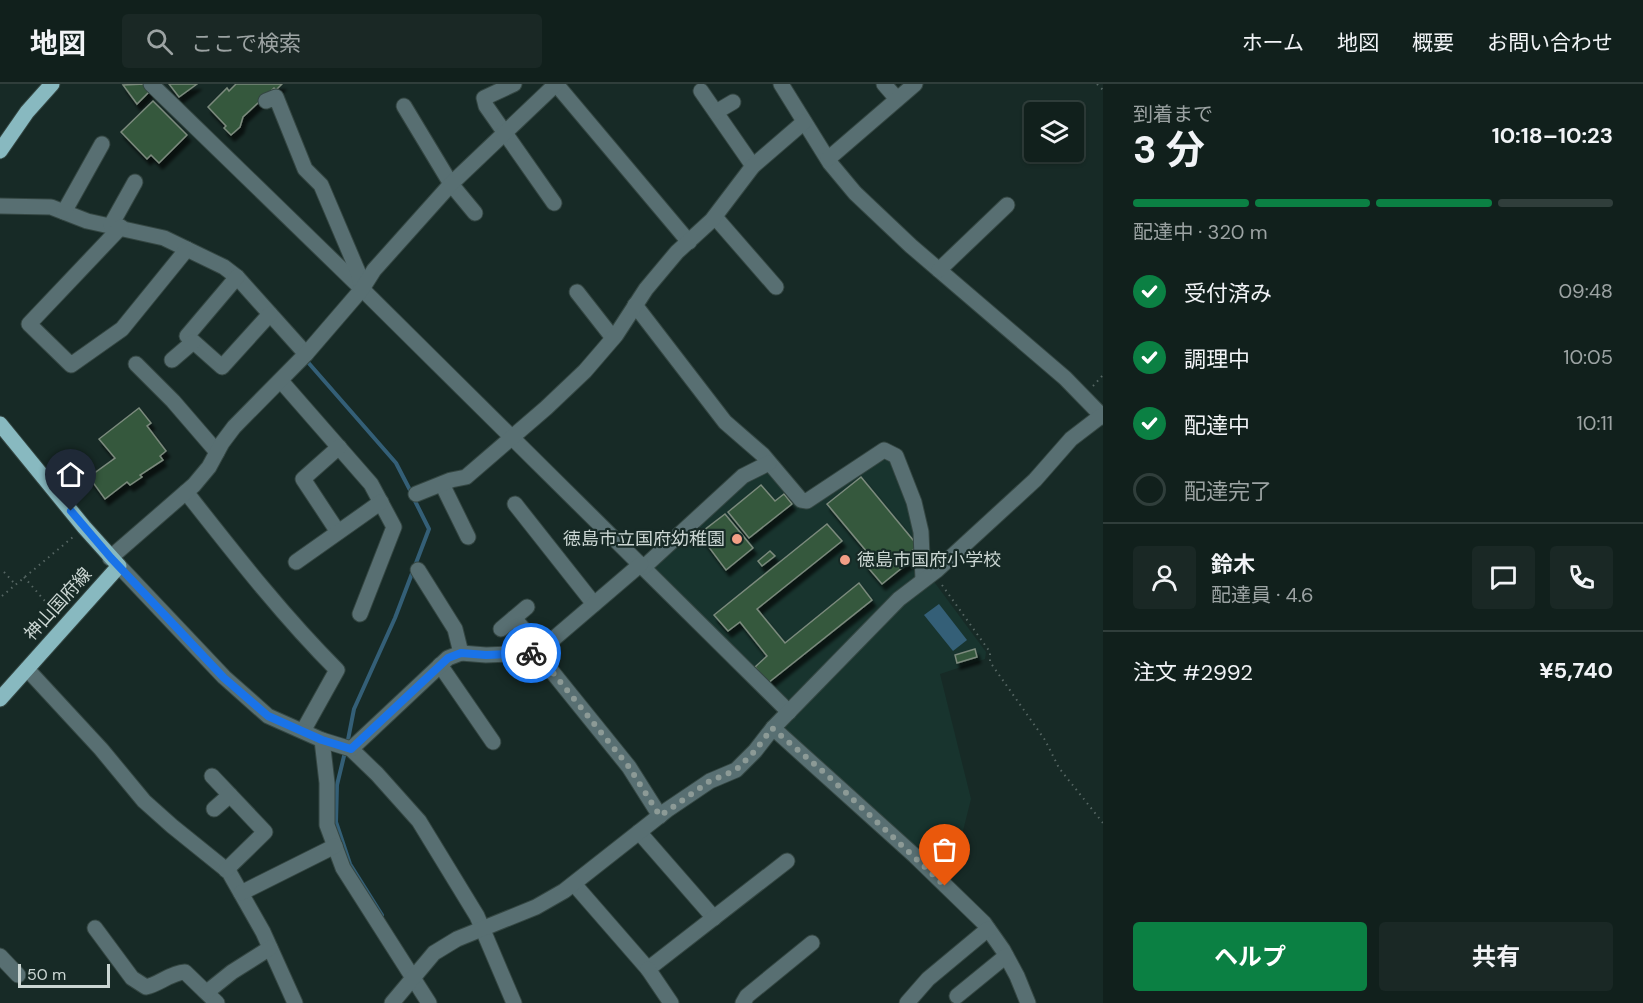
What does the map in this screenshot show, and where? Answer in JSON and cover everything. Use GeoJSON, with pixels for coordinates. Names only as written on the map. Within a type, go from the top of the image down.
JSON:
{"type":"FeatureCollection","features":[{"type":"Feature","properties":{"kind":"main road"},"geometry":{"type":"LineString","coordinates":[[0,152],[27,112],[52,84]]}},
{"type":"Feature","properties":{"kind":"main road","name":"神山国府線"},"geometry":{"type":"LineString","coordinates":[[0,699],[66,625],[115,562],[2,430]]}},
{"type":"Feature","properties":{"kind":"street"},"geometry":{"type":"LineString","coordinates":[[151,84],[362,289],[789,712]]}},
{"type":"Feature","properties":{"kind":"street"},"geometry":{"type":"LineString","coordinates":[[514,84],[484,98],[486,106],[554,203]]}},
{"type":"Feature","properties":{"kind":"street"},"geometry":{"type":"LineString","coordinates":[[514,1003],[477,916],[419,821],[377,774],[348,748],[322,740],[268,716],[224,678],[115,562],[209,467],[234,427],[306,354],[362,289],[374,270],[451,183],[556,84],[688,242]]}},
{"type":"Feature","properties":{"kind":"street"},"geometry":{"type":"LineString","coordinates":[[392,1003],[434,953],[457,939],[536,908],[574,884],[660,816],[710,781],[736,770],[755,751],[772,728],[899,599],[929,576],[1035,480],[1071,439],[1102,416],[1065,378],[939,270],[855,193],[828,159],[781,84]]}},
{"type":"Feature","properties":{"kind":"street"},"geometry":{"type":"LineString","coordinates":[[884,84],[897,99]]}},
{"type":"Feature","properties":{"kind":"street"},"geometry":{"type":"LineString","coordinates":[[828,159],[915,84]]}},
{"type":"Feature","properties":{"kind":"street"},"geometry":{"type":"LineString","coordinates":[[701,91],[753,166]]}},
{"type":"Feature","properties":{"kind":"street"},"geometry":{"type":"LineString","coordinates":[[266,101],[276,97],[305,169],[321,185],[358,272],[362,289]]}},
{"type":"Feature","properties":{"kind":"street"},"geometry":{"type":"LineString","coordinates":[[716,112],[733,102]]}},
{"type":"Feature","properties":{"kind":"street"},"geometry":{"type":"LineString","coordinates":[[404,106],[451,183],[476,213]]}},
{"type":"Feature","properties":{"kind":"street"},"geometry":{"type":"LineString","coordinates":[[416,494],[466,477],[585,371],[613,338],[646,289],[677,252],[715,217],[753,166],[804,122]]}},
{"type":"Feature","properties":{"kind":"street"},"geometry":{"type":"LineString","coordinates":[[64,212],[102,144]]}},
{"type":"Feature","properties":{"kind":"street"},"geometry":{"type":"LineString","coordinates":[[135,182],[116,226],[29,324],[71,364],[122,329],[187,249]]}},
{"type":"Feature","properties":{"kind":"street"},"geometry":{"type":"LineString","coordinates":[[939,270],[1007,205]]}},
{"type":"Feature","properties":{"kind":"street"},"geometry":{"type":"LineString","coordinates":[[0,206],[51,207],[87,220],[164,238],[187,249],[224,267],[237,277],[306,354]]}},
{"type":"Feature","properties":{"kind":"street"},"geometry":{"type":"LineString","coordinates":[[715,217],[776,287]]}},
{"type":"Feature","properties":{"kind":"street"},"geometry":{"type":"LineString","coordinates":[[237,277],[186,336],[222,367],[270,314]]}},
{"type":"Feature","properties":{"kind":"street"},"geometry":{"type":"LineString","coordinates":[[578,292],[613,338]]}},
{"type":"Feature","properties":{"kind":"street"},"geometry":{"type":"LineString","coordinates":[[635,306],[725,422],[769,463],[801,500],[807,501],[884,450],[896,456],[914,502],[929,576]]}},
{"type":"Feature","properties":{"kind":"street"},"geometry":{"type":"LineString","coordinates":[[172,360],[193,342]]}},
{"type":"Feature","properties":{"kind":"street"},"geometry":{"type":"LineString","coordinates":[[136,364],[174,401],[217,452]]}},
{"type":"Feature","properties":{"kind":"street"},"geometry":{"type":"LineString","coordinates":[[281,381],[371,484],[394,527],[360,614]]}},
{"type":"Feature","properties":{"kind":"street"},"geometry":{"type":"LineString","coordinates":[[338,532],[303,479],[339,447]]}},
{"type":"Feature","properties":{"kind":"street"},"geometry":{"type":"LineString","coordinates":[[348,748],[448,658],[461,653],[486,655],[537,653],[642,566],[743,476],[769,463]]}},
{"type":"Feature","properties":{"kind":"street"},"geometry":{"type":"LineString","coordinates":[[442,484],[468,537]]}},
{"type":"Feature","properties":{"kind":"street"},"geometry":{"type":"LineString","coordinates":[[186,492],[252,576],[314,648],[337,670],[303,731]]}},
{"type":"Feature","properties":{"kind":"street"},"geometry":{"type":"LineString","coordinates":[[296,562],[381,502]]}},
{"type":"Feature","properties":{"kind":"street"},"geometry":{"type":"LineString","coordinates":[[514,504],[594,604]]}},
{"type":"Feature","properties":{"kind":"street"},"geometry":{"type":"LineString","coordinates":[[418,570],[455,629],[461,653]]}},
{"type":"Feature","properties":{"kind":"street"},"geometry":{"type":"LineString","coordinates":[[501,629],[527,607]]}},
{"type":"Feature","properties":{"kind":"street"},"geometry":{"type":"LineString","coordinates":[[514,618],[536,644],[537,653],[629,767],[660,816]]}},
{"type":"Feature","properties":{"kind":"street"},"geometry":{"type":"LineString","coordinates":[[440,665],[492,742]]}},
{"type":"Feature","properties":{"kind":"street"},"geometry":{"type":"LineString","coordinates":[[27,669],[101,749],[144,801],[226,870],[270,948],[295,1003]]}},
{"type":"Feature","properties":{"kind":"street"},"geometry":{"type":"LineString","coordinates":[[772,728],[915,856],[988,929],[1017,976],[1028,1003]]}},
{"type":"Feature","properties":{"kind":"street"},"geometry":{"type":"LineString","coordinates":[[322,740],[327,783],[327,825],[343,868],[429,1003]]}},
{"type":"Feature","properties":{"kind":"street"},"geometry":{"type":"LineString","coordinates":[[212,776],[265,832],[226,870]]}},
{"type":"Feature","properties":{"kind":"street"},"geometry":{"type":"LineString","coordinates":[[214,809],[230,795]]}},
{"type":"Feature","properties":{"kind":"street"},"geometry":{"type":"LineString","coordinates":[[639,832],[714,918]]}},
{"type":"Feature","properties":{"kind":"street"},"geometry":{"type":"LineString","coordinates":[[241,893],[335,846]]}},
{"type":"Feature","properties":{"kind":"street"},"geometry":{"type":"LineString","coordinates":[[648,969],[787,861]]}},
{"type":"Feature","properties":{"kind":"street"},"geometry":{"type":"LineString","coordinates":[[574,884],[648,969],[671,1003]]}},
{"type":"Feature","properties":{"kind":"street"},"geometry":{"type":"LineString","coordinates":[[95,928],[132,978],[146,987],[155,985],[175,972],[184,972],[212,997],[232,972],[270,948]]}},
{"type":"Feature","properties":{"kind":"street"},"geometry":{"type":"LineString","coordinates":[[907,1003],[928,979],[988,929]]}},
{"type":"Feature","properties":{"kind":"street"},"geometry":{"type":"LineString","coordinates":[[743,1003],[747,996],[812,943]]}},
{"type":"Feature","properties":{"kind":"street"},"geometry":{"type":"LineString","coordinates":[[0,956],[18,975]]}},
{"type":"Feature","properties":{"kind":"street"},"geometry":{"type":"LineString","coordinates":[[957,996],[1006,956]]}},
{"type":"Feature","properties":{"kind":"path"},"geometry":{"type":"LineString","coordinates":[[1097,84],[1103,90]]}},
{"type":"Feature","properties":{"kind":"path"},"geometry":{"type":"LineString","coordinates":[[2,596],[84,527]]}},
{"type":"Feature","properties":{"kind":"path"},"geometry":{"type":"LineString","coordinates":[[4,572],[15,584]]}},
{"type":"Feature","properties":{"kind":"path"},"geometry":{"type":"LineString","coordinates":[[929,576],[941,584],[990,652],[990,662],[1046,740],[1059,768],[1103,823]]}},
{"type":"Feature","properties":{"kind":"path"},"geometry":{"type":"LineString","coordinates":[[24,578],[66,625]]}},
{"type":"Feature","properties":{"kind":"shaded area","name":"徳島市国府小学校"},"geometry":{"type":"Polygon","coordinates":[[[882,456],[893,464],[913,509],[918,582],[794,701],[782,699],[652,569],[743,481],[760,473],[771,474],[798,504],[882,456]]]}},
{"type":"Feature","properties":{"kind":"shaded area"},"geometry":{"type":"Polygon","coordinates":[[[930,580],[935,583],[986,652],[985,659],[940,674],[971,799],[963,831],[912,848],[779,728],[930,580]]]}},
{"type":"Feature","properties":{"kind":"water"},"geometry":{"type":"Polygon","coordinates":[[[939,604],[967,640],[953,651],[924,615],[939,604]]]}},
{"type":"Feature","properties":{"kind":"building"},"geometry":{"type":"Polygon","coordinates":[[[145,84],[151,90],[137,104],[123,85],[145,84]]]}},
{"type":"Feature","properties":{"kind":"building"},"geometry":{"type":"Polygon","coordinates":[[[169,84],[197,84],[179,97],[169,84]]]}},
{"type":"Feature","properties":{"kind":"building"},"geometry":{"type":"Polygon","coordinates":[[[236,84],[282,84],[276,90],[274,88],[243,117],[240,127],[231,135],[224,128],[226,126],[208,107],[227,88],[229,91],[236,84]]]}},
{"type":"Feature","properties":{"kind":"building"},"geometry":{"type":"Polygon","coordinates":[[[153,101],[187,135],[159,163],[151,155],[147,159],[121,132],[153,101]]]}},
{"type":"Feature","properties":{"kind":"building"},"geometry":{"type":"Polygon","coordinates":[[[139,408],[151,423],[147,426],[166,451],[160,456],[163,460],[140,475],[142,477],[130,485],[127,482],[105,499],[89,477],[115,458],[99,439],[139,408]]]}},
{"type":"Feature","properties":{"kind":"building"},"geometry":{"type":"Polygon","coordinates":[[[861,477],[918,546],[909,553],[913,559],[882,584],[865,564],[872,558],[827,504],[861,477]]]}},
{"type":"Feature","properties":{"kind":"building"},"geometry":{"type":"Polygon","coordinates":[[[761,485],[775,501],[784,494],[792,504],[749,538],[728,512],[761,485]]]}},
{"type":"Feature","properties":{"kind":"building"},"geometry":{"type":"Polygon","coordinates":[[[725,514],[753,548],[726,570],[699,534],[725,514]]]}},
{"type":"Feature","properties":{"kind":"building"},"geometry":{"type":"Polygon","coordinates":[[[827,524],[842,541],[757,609],[785,643],[859,583],[872,600],[768,683],[755,667],[767,656],[740,622],[728,631],[714,615],[827,524]]]}},
{"type":"Feature","properties":{"kind":"building"},"geometry":{"type":"Polygon","coordinates":[[[770,551],[775,556],[762,566],[758,561],[770,551]]]}},
{"type":"Feature","properties":{"kind":"building"},"geometry":{"type":"Polygon","coordinates":[[[975,649],[977,657],[957,663],[955,655],[975,649]]]}},
{"type":"Feature","properties":{"kind":"waterway"},"geometry":{"type":"LineString","coordinates":[[306,360],[396,463],[411,492]]}},
{"type":"Feature","properties":{"kind":"waterway"},"geometry":{"type":"LineString","coordinates":[[347,745],[354,709],[395,618],[429,529],[414,499]]}},
{"type":"Feature","properties":{"kind":"waterway"},"geometry":{"type":"LineString","coordinates":[[345,752],[337,785],[336,822],[350,864],[382,915]]}},
{"type":"Feature","properties":{"kind":"way so far"},"geometry":{"type":"LineString","coordinates":[[531,653],[537,653],[629,767],[660,816],[710,781],[736,770],[755,751],[772,728],[827,775],[945,886]]}},
{"type":"Feature","properties":{"kind":"place","name":"徳島市立国府幼稚園"},"geometry":{"type":"Point","coordinates":[737,539]}},
{"type":"Feature","properties":{"kind":"place","name":"徳島市国府小学校"},"geometry":{"type":"Point","coordinates":[845,560]}},
{"type":"Feature","properties":{"kind":"route"},"geometry":{"type":"LineString","coordinates":[[71,511],[111,558],[224,678],[268,716],[322,740],[351,749],[448,658],[461,653],[486,655],[531,653]]}}]}
